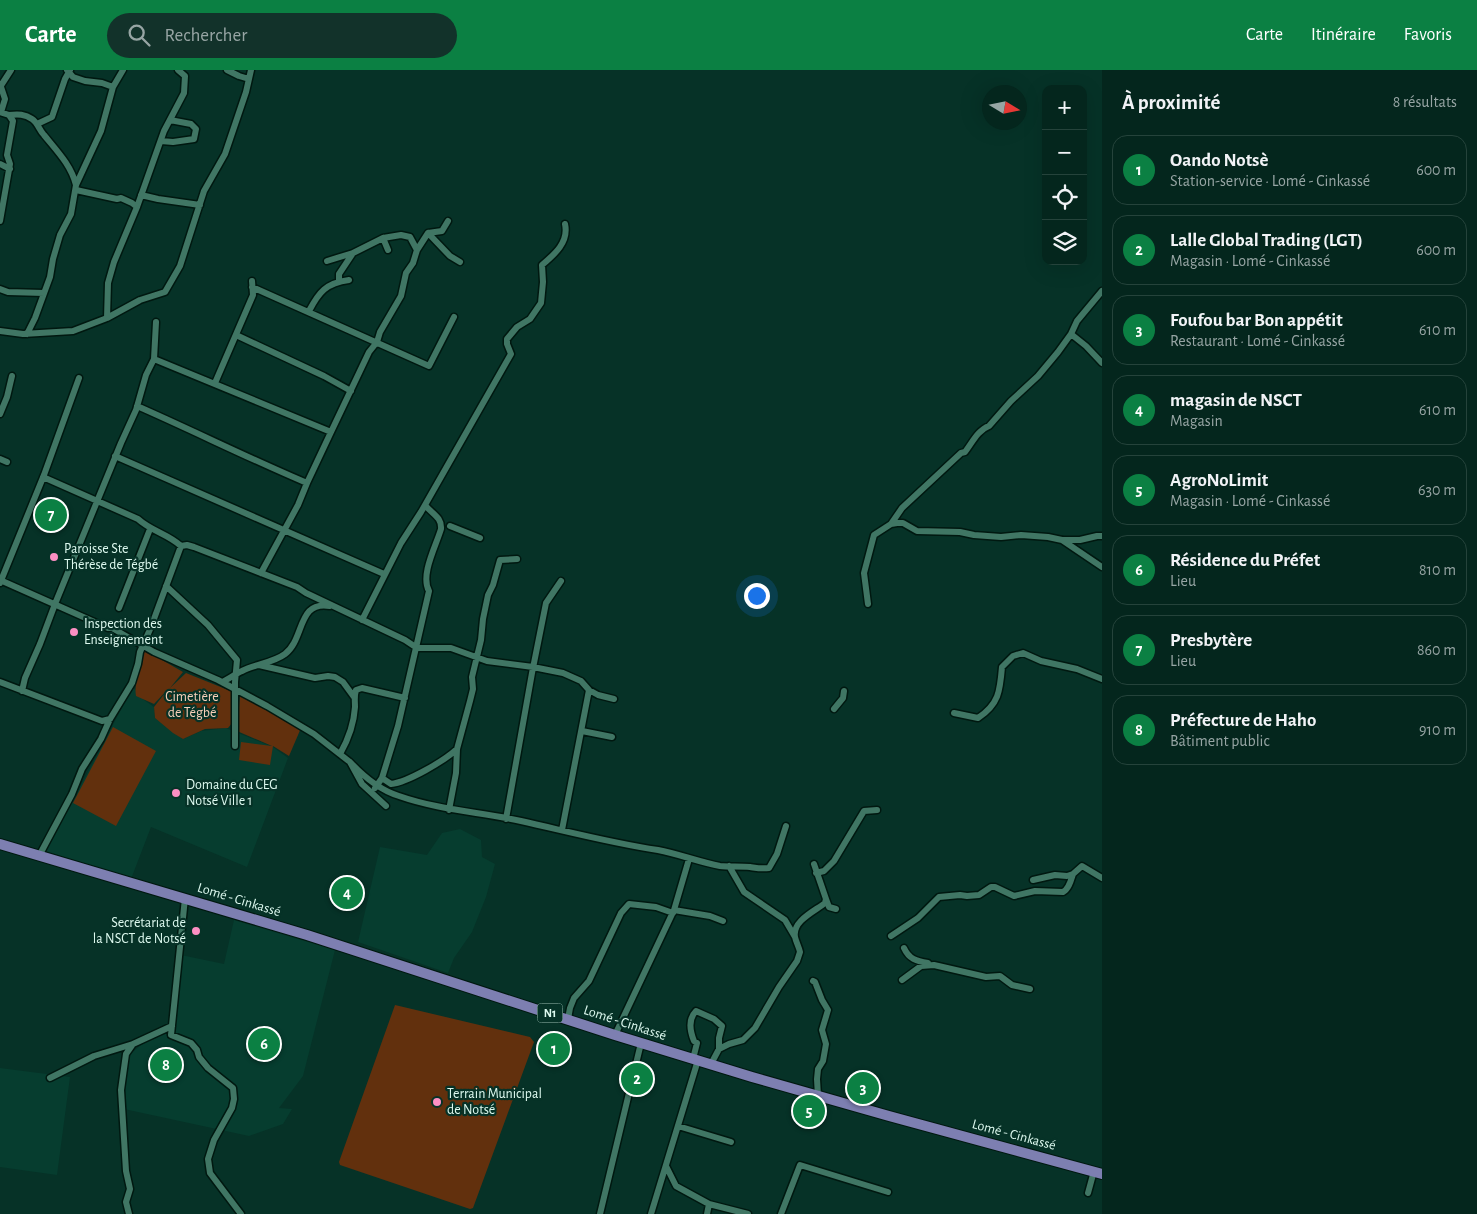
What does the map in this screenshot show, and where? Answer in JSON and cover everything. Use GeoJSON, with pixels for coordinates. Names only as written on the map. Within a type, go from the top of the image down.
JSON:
{"type":"FeatureCollection","features":[{"type":"Feature","properties":{"kind":"highway","name":"Lomé - Cinkassé"},"geometry":{"type":"LineString","coordinates":[[0,844],[307,935],[696,1060],[818,1096],[1098,1172]]}},
{"type":"Feature","properties":{"kind":"street"},"geometry":{"type":"LineString","coordinates":[[11,70],[0,86],[5,99],[0,112],[9,115],[22,114],[32,119],[59,152],[73,174],[76,188]]}},
{"type":"Feature","properties":{"kind":"street"},"geometry":{"type":"LineString","coordinates":[[69,70],[73,77],[113,87]]}},
{"type":"Feature","properties":{"kind":"street"},"geometry":{"type":"LineString","coordinates":[[37,124],[52,117],[69,70]]}},
{"type":"Feature","properties":{"kind":"street"},"geometry":{"type":"LineString","coordinates":[[27,334],[44,292],[60,235],[71,214],[76,188],[101,131],[113,87],[123,70]]}},
{"type":"Feature","properties":{"kind":"street"},"geometry":{"type":"LineString","coordinates":[[178,70],[185,76]]}},
{"type":"Feature","properties":{"kind":"street"},"geometry":{"type":"LineString","coordinates":[[107,318],[108,283],[114,262],[137,208],[161,141],[184,93],[185,76],[190,70]]}},
{"type":"Feature","properties":{"kind":"street"},"geometry":{"type":"LineString","coordinates":[[227,70],[249,79]]}},
{"type":"Feature","properties":{"kind":"street"},"geometry":{"type":"LineString","coordinates":[[0,331],[27,334],[73,331],[107,318],[140,300],[165,292],[180,266],[204,191],[225,154],[246,92],[251,70]]}},
{"type":"Feature","properties":{"kind":"street"},"geometry":{"type":"LineString","coordinates":[[0,221],[10,169],[7,155],[13,121],[9,115]]}},
{"type":"Feature","properties":{"kind":"street"},"geometry":{"type":"LineString","coordinates":[[161,141],[173,142],[194,139],[196,129],[191,124],[170,120]]}},
{"type":"Feature","properties":{"kind":"street"},"geometry":{"type":"LineString","coordinates":[[0,164],[10,169]]}},
{"type":"Feature","properties":{"kind":"street"},"geometry":{"type":"LineString","coordinates":[[76,188],[117,200],[121,198],[132,203],[137,208]]}},
{"type":"Feature","properties":{"kind":"street"},"geometry":{"type":"LineString","coordinates":[[142,195],[200,204]]}},
{"type":"Feature","properties":{"kind":"street"},"geometry":{"type":"LineString","coordinates":[[261,573],[298,505],[369,352],[377,342],[380,332],[401,296],[406,273],[413,264],[417,250],[428,233],[442,231],[448,221]]}},
{"type":"Feature","properties":{"kind":"street"},"geometry":{"type":"LineString","coordinates":[[362,620],[401,543],[425,505],[511,354],[506,339],[517,327],[530,320],[541,303],[542,265],[562,246],[567,231],[565,224]]}},
{"type":"Feature","properties":{"kind":"street"},"geometry":{"type":"LineString","coordinates":[[428,233],[450,256],[460,262]]}},
{"type":"Feature","properties":{"kind":"street"},"geometry":{"type":"LineString","coordinates":[[327,261],[353,253],[383,238],[401,235],[410,237],[417,250]]}},
{"type":"Feature","properties":{"kind":"street"},"geometry":{"type":"LineString","coordinates":[[383,238],[388,250]]}},
{"type":"Feature","properties":{"kind":"street"},"geometry":{"type":"LineString","coordinates":[[340,281],[339,274],[353,253]]}},
{"type":"Feature","properties":{"kind":"street"},"geometry":{"type":"LineString","coordinates":[[309,311],[316,297],[326,287],[340,281],[349,280]]}},
{"type":"Feature","properties":{"kind":"street"},"geometry":{"type":"LineString","coordinates":[[215,383],[252,295],[252,284],[429,366],[454,317]]}},
{"type":"Feature","properties":{"kind":"street"},"geometry":{"type":"LineString","coordinates":[[0,289],[8,292],[44,292]]}},
{"type":"Feature","properties":{"kind":"street"},"geometry":{"type":"LineString","coordinates":[[868,604],[864,573],[874,535],[891,524],[902,508],[961,452],[965,452],[976,436],[986,426],[989,426],[1011,401],[1038,376],[1071,334],[1077,320],[1102,290]]}},
{"type":"Feature","properties":{"kind":"street"},"geometry":{"type":"LineString","coordinates":[[22,691],[25,678],[55,604],[131,423],[146,375],[154,359],[156,322]]}},
{"type":"Feature","properties":{"kind":"street"},"geometry":{"type":"LineString","coordinates":[[1071,334],[1102,363]]}},
{"type":"Feature","properties":{"kind":"street"},"geometry":{"type":"LineString","coordinates":[[236,335],[324,376],[350,391]]}},
{"type":"Feature","properties":{"kind":"street"},"geometry":{"type":"LineString","coordinates":[[154,359],[331,432]]}},
{"type":"Feature","properties":{"kind":"street"},"geometry":{"type":"LineString","coordinates":[[0,414],[7,397],[12,376]]}},
{"type":"Feature","properties":{"kind":"street"},"geometry":{"type":"LineString","coordinates":[[79,378],[43,477],[0,582],[108,628],[112,628],[142,646],[222,682],[295,721],[350,762],[364,777],[396,796],[449,810],[562,830],[729,866],[761,869],[769,868],[777,854],[786,826]]}},
{"type":"Feature","properties":{"kind":"street"},"geometry":{"type":"LineString","coordinates":[[137,406],[308,484]]}},
{"type":"Feature","properties":{"kind":"street"},"geometry":{"type":"LineString","coordinates":[[116,456],[384,574]]}},
{"type":"Feature","properties":{"kind":"street"},"geometry":{"type":"LineString","coordinates":[[0,459],[7,462]]}},
{"type":"Feature","properties":{"kind":"street"},"geometry":{"type":"LineString","coordinates":[[43,477],[138,519],[150,529],[175,540],[181,546]]}},
{"type":"Feature","properties":{"kind":"street"},"geometry":{"type":"LineString","coordinates":[[372,793],[382,778],[405,698],[429,591],[426,585],[426,576],[441,529],[439,518],[425,505]]}},
{"type":"Feature","properties":{"kind":"street"},"geometry":{"type":"LineString","coordinates":[[891,524],[903,523],[917,531],[960,532],[1001,537],[1021,535],[1062,540],[1080,540],[1102,536]]}},
{"type":"Feature","properties":{"kind":"street"},"geometry":{"type":"LineString","coordinates":[[450,526],[480,538]]}},
{"type":"Feature","properties":{"kind":"street"},"geometry":{"type":"LineString","coordinates":[[120,608],[150,529]]}},
{"type":"Feature","properties":{"kind":"street"},"geometry":{"type":"LineString","coordinates":[[1062,540],[1102,567]]}},
{"type":"Feature","properties":{"kind":"street"},"geometry":{"type":"LineString","coordinates":[[181,546],[194,547],[297,587],[417,648],[451,648],[487,661],[533,667],[574,677],[598,695],[614,699]]}},
{"type":"Feature","properties":{"kind":"street"},"geometry":{"type":"LineString","coordinates":[[39,856],[72,794],[82,769],[102,739],[110,719],[132,683],[142,646],[181,546]]}},
{"type":"Feature","properties":{"kind":"street"},"geometry":{"type":"LineString","coordinates":[[449,810],[456,773],[458,748],[466,720],[488,595],[500,560],[517,559]]}},
{"type":"Feature","properties":{"kind":"street"},"geometry":{"type":"LineString","coordinates":[[506,819],[546,603],[561,581]]}},
{"type":"Feature","properties":{"kind":"street"},"geometry":{"type":"LineString","coordinates":[[166,586],[208,624],[237,660],[235,746]]}},
{"type":"Feature","properties":{"kind":"street"},"geometry":{"type":"LineString","coordinates":[[222,682],[258,664],[286,654],[308,612],[320,605],[332,606]]}},
{"type":"Feature","properties":{"kind":"street"},"geometry":{"type":"LineString","coordinates":[[954,713],[978,718],[986,712],[994,704],[1000,690],[1002,667],[1013,656],[1023,654],[1041,661],[1077,669],[1102,680]]}},
{"type":"Feature","properties":{"kind":"street"},"geometry":{"type":"LineString","coordinates":[[258,664],[315,678],[335,677],[343,682],[354,697]]}},
{"type":"Feature","properties":{"kind":"street"},"geometry":{"type":"LineString","coordinates":[[0,682],[102,721],[110,719]]}},
{"type":"Feature","properties":{"kind":"street"},"geometry":{"type":"LineString","coordinates":[[340,754],[346,745],[350,732],[356,690],[362,688],[405,698]]}},
{"type":"Feature","properties":{"kind":"street"},"geometry":{"type":"LineString","coordinates":[[562,830],[589,690]]}},
{"type":"Feature","properties":{"kind":"street"},"geometry":{"type":"LineString","coordinates":[[834,709],[844,698],[844,691]]}},
{"type":"Feature","properties":{"kind":"street"},"geometry":{"type":"LineString","coordinates":[[582,731],[612,737]]}},
{"type":"Feature","properties":{"kind":"street"},"geometry":{"type":"LineString","coordinates":[[382,778],[391,784],[398,783],[407,777],[417,775],[458,748]]}},
{"type":"Feature","properties":{"kind":"street"},"geometry":{"type":"LineString","coordinates":[[350,762],[362,784],[386,806]]}},
{"type":"Feature","properties":{"kind":"street"},"geometry":{"type":"LineString","coordinates":[[816,873],[824,870],[834,861],[864,811],[878,810]]}},
{"type":"Feature","properties":{"kind":"street"},"geometry":{"type":"LineString","coordinates":[[615,1035],[674,912],[690,858]]}},
{"type":"Feature","properties":{"kind":"street"},"geometry":{"type":"LineString","coordinates":[[814,864],[826,899],[832,908],[819,907]]}},
{"type":"Feature","properties":{"kind":"street"},"geometry":{"type":"LineString","coordinates":[[719,1049],[743,1040],[755,1028],[800,952],[795,937],[785,920],[744,892],[729,866]]}},
{"type":"Feature","properties":{"kind":"street"},"geometry":{"type":"LineString","coordinates":[[1033,880],[1055,875],[1067,876],[1073,874],[1082,866],[1102,878]]}},
{"type":"Feature","properties":{"kind":"street"},"geometry":{"type":"LineString","coordinates":[[891,936],[918,918],[939,897],[979,895],[991,887],[1014,896],[1035,891],[1063,892],[1071,881],[1073,874]]}},
{"type":"Feature","properties":{"kind":"street"},"geometry":{"type":"LineString","coordinates":[[185,898],[171,1034],[197,1050],[199,1057],[208,1068],[232,1088],[234,1099],[232,1108],[214,1140],[208,1158],[210,1173],[242,1214]]}},
{"type":"Feature","properties":{"kind":"street"},"geometry":{"type":"LineString","coordinates":[[795,937],[795,930],[801,920],[825,902],[826,899]]}},
{"type":"Feature","properties":{"kind":"street"},"geometry":{"type":"LineString","coordinates":[[568,1019],[574,998],[589,981],[621,914],[629,904],[710,916],[723,921]]}},
{"type":"Feature","properties":{"kind":"street"},"geometry":{"type":"LineString","coordinates":[[904,948],[907,955],[912,959],[986,977],[1000,976],[1012,985],[1030,989]]}},
{"type":"Feature","properties":{"kind":"street"},"geometry":{"type":"LineString","coordinates":[[902,980],[921,966],[934,965]]}},
{"type":"Feature","properties":{"kind":"street"},"geometry":{"type":"LineString","coordinates":[[813,981],[828,1010],[822,1030],[826,1044],[823,1061],[818,1069],[818,1096]]}},
{"type":"Feature","properties":{"kind":"street"},"geometry":{"type":"LineString","coordinates":[[651,1214],[696,1060],[697,1043],[692,1037],[690,1020],[696,1011],[714,1019],[722,1026],[719,1049],[711,1064]]}},
{"type":"Feature","properties":{"kind":"street"},"geometry":{"type":"LineString","coordinates":[[50,1078],[94,1056],[133,1044],[172,1026]]}},
{"type":"Feature","properties":{"kind":"street"},"geometry":{"type":"LineString","coordinates":[[600,1214],[641,1043]]}},
{"type":"Feature","properties":{"kind":"street"},"geometry":{"type":"LineString","coordinates":[[129,1214],[126,1202],[130,1189],[126,1171],[121,1090],[126,1054],[133,1044]]}},
{"type":"Feature","properties":{"kind":"street"},"geometry":{"type":"LineString","coordinates":[[678,1126],[731,1142]]}},
{"type":"Feature","properties":{"kind":"street"},"geometry":{"type":"LineString","coordinates":[[781,1214],[800,1165],[888,1192]]}},
{"type":"Feature","properties":{"kind":"street"},"geometry":{"type":"LineString","coordinates":[[666,1166],[676,1186],[710,1204],[748,1214]]}},
{"type":"Feature","properties":{"kind":"street"},"geometry":{"type":"LineString","coordinates":[[1088,1193],[1098,1172]]}},
{"type":"Feature","properties":{"kind":"street"},"geometry":{"type":"LineString","coordinates":[[706,1214],[710,1204]]}},
{"type":"Feature","properties":{"kind":"shaded area","name":"Domaine du CEG Notsé Ville 1"},"geometry":{"type":"Polygon","coordinates":[[[133,687],[144,700],[154,707],[155,718],[183,739],[201,731],[226,728],[273,747],[288,758],[247,867],[151,827],[131,879],[46,851],[133,687]]]}},
{"type":"Feature","properties":{"kind":"shaded area"},"geometry":{"type":"Polygon","coordinates":[[[460,829],[481,840],[482,857],[495,864],[486,897],[472,932],[454,958],[448,973],[358,942],[380,847],[427,855],[442,833],[460,829]]]}},
{"type":"Feature","properties":{"kind":"shaded area"},"geometry":{"type":"Polygon","coordinates":[[[234,920],[335,950],[303,1076],[279,1108],[292,1109],[283,1124],[249,1136],[124,1109],[123,1089],[129,1055],[147,1040],[168,1031],[181,955],[224,964],[234,920]]]}},
{"type":"Feature","properties":{"kind":"shaded area"},"geometry":{"type":"Polygon","coordinates":[[[0,1068],[70,1077],[57,1175],[0,1167],[0,1068]]]}},
{"type":"Feature","properties":{"kind":"green space","name":"Cimetière de Tégbé"},"geometry":{"type":"Polygon","coordinates":[[[143,649],[183,672],[170,688],[186,673],[233,692],[233,722],[228,728],[205,729],[183,739],[155,718],[154,707],[169,688],[154,704],[136,696],[135,690],[143,649]]]}},
{"type":"Feature","properties":{"kind":"green space"},"geometry":{"type":"Polygon","coordinates":[[[240,695],[301,728],[289,756],[273,746],[270,765],[239,760],[241,742],[272,746],[237,731],[240,695]]]}},
{"type":"Feature","properties":{"kind":"green space"},"geometry":{"type":"Polygon","coordinates":[[[113,727],[156,751],[116,826],[73,803],[113,727]]]}},
{"type":"Feature","properties":{"kind":"green space","name":"Terrain Municipal de Notsé"},"geometry":{"type":"Polygon","coordinates":[[[395,1005],[530,1037],[534,1042],[473,1208],[470,1209],[340,1165],[339,1162],[395,1005]]]}},
{"type":"Feature","properties":{"kind":"place","name":"Presbytère"},"geometry":{"type":"Point","coordinates":[51,515]}},
{"type":"Feature","properties":{"kind":"place","name":"Paroisse Ste Thérèse de Tégbé"},"geometry":{"type":"Point","coordinates":[54,557]}},
{"type":"Feature","properties":{"kind":"place","name":"Inspection des Enseignement"},"geometry":{"type":"Point","coordinates":[74,632]}},
{"type":"Feature","properties":{"kind":"place","name":"Domaine du CEG Notsé Ville 1"},"geometry":{"type":"Point","coordinates":[176,793]}},
{"type":"Feature","properties":{"kind":"place","name":"magasin de NSCT"},"geometry":{"type":"Point","coordinates":[347,893]}},
{"type":"Feature","properties":{"kind":"place","name":"Secrétariat de la NSCT de Notsé"},"geometry":{"type":"Point","coordinates":[196,931]}},
{"type":"Feature","properties":{"kind":"place","name":"Résidence du Préfet"},"geometry":{"type":"Point","coordinates":[264,1044]}},
{"type":"Feature","properties":{"kind":"place","name":"Oando Notsè"},"geometry":{"type":"Point","coordinates":[554,1049]}},
{"type":"Feature","properties":{"kind":"place","name":"Préfecture de Haho"},"geometry":{"type":"Point","coordinates":[166,1065]}},
{"type":"Feature","properties":{"kind":"place","name":"Lalle Global Trading (LGT)"},"geometry":{"type":"Point","coordinates":[637,1079]}},
{"type":"Feature","properties":{"kind":"place","name":"Foufou bar Bon appétit"},"geometry":{"type":"Point","coordinates":[863,1088]}},
{"type":"Feature","properties":{"kind":"place","name":"Terrain Municipal de Notsé"},"geometry":{"type":"Point","coordinates":[437,1102]}},
{"type":"Feature","properties":{"kind":"place","name":"AgroNoLimit"},"geometry":{"type":"Point","coordinates":[809,1111]}}]}
